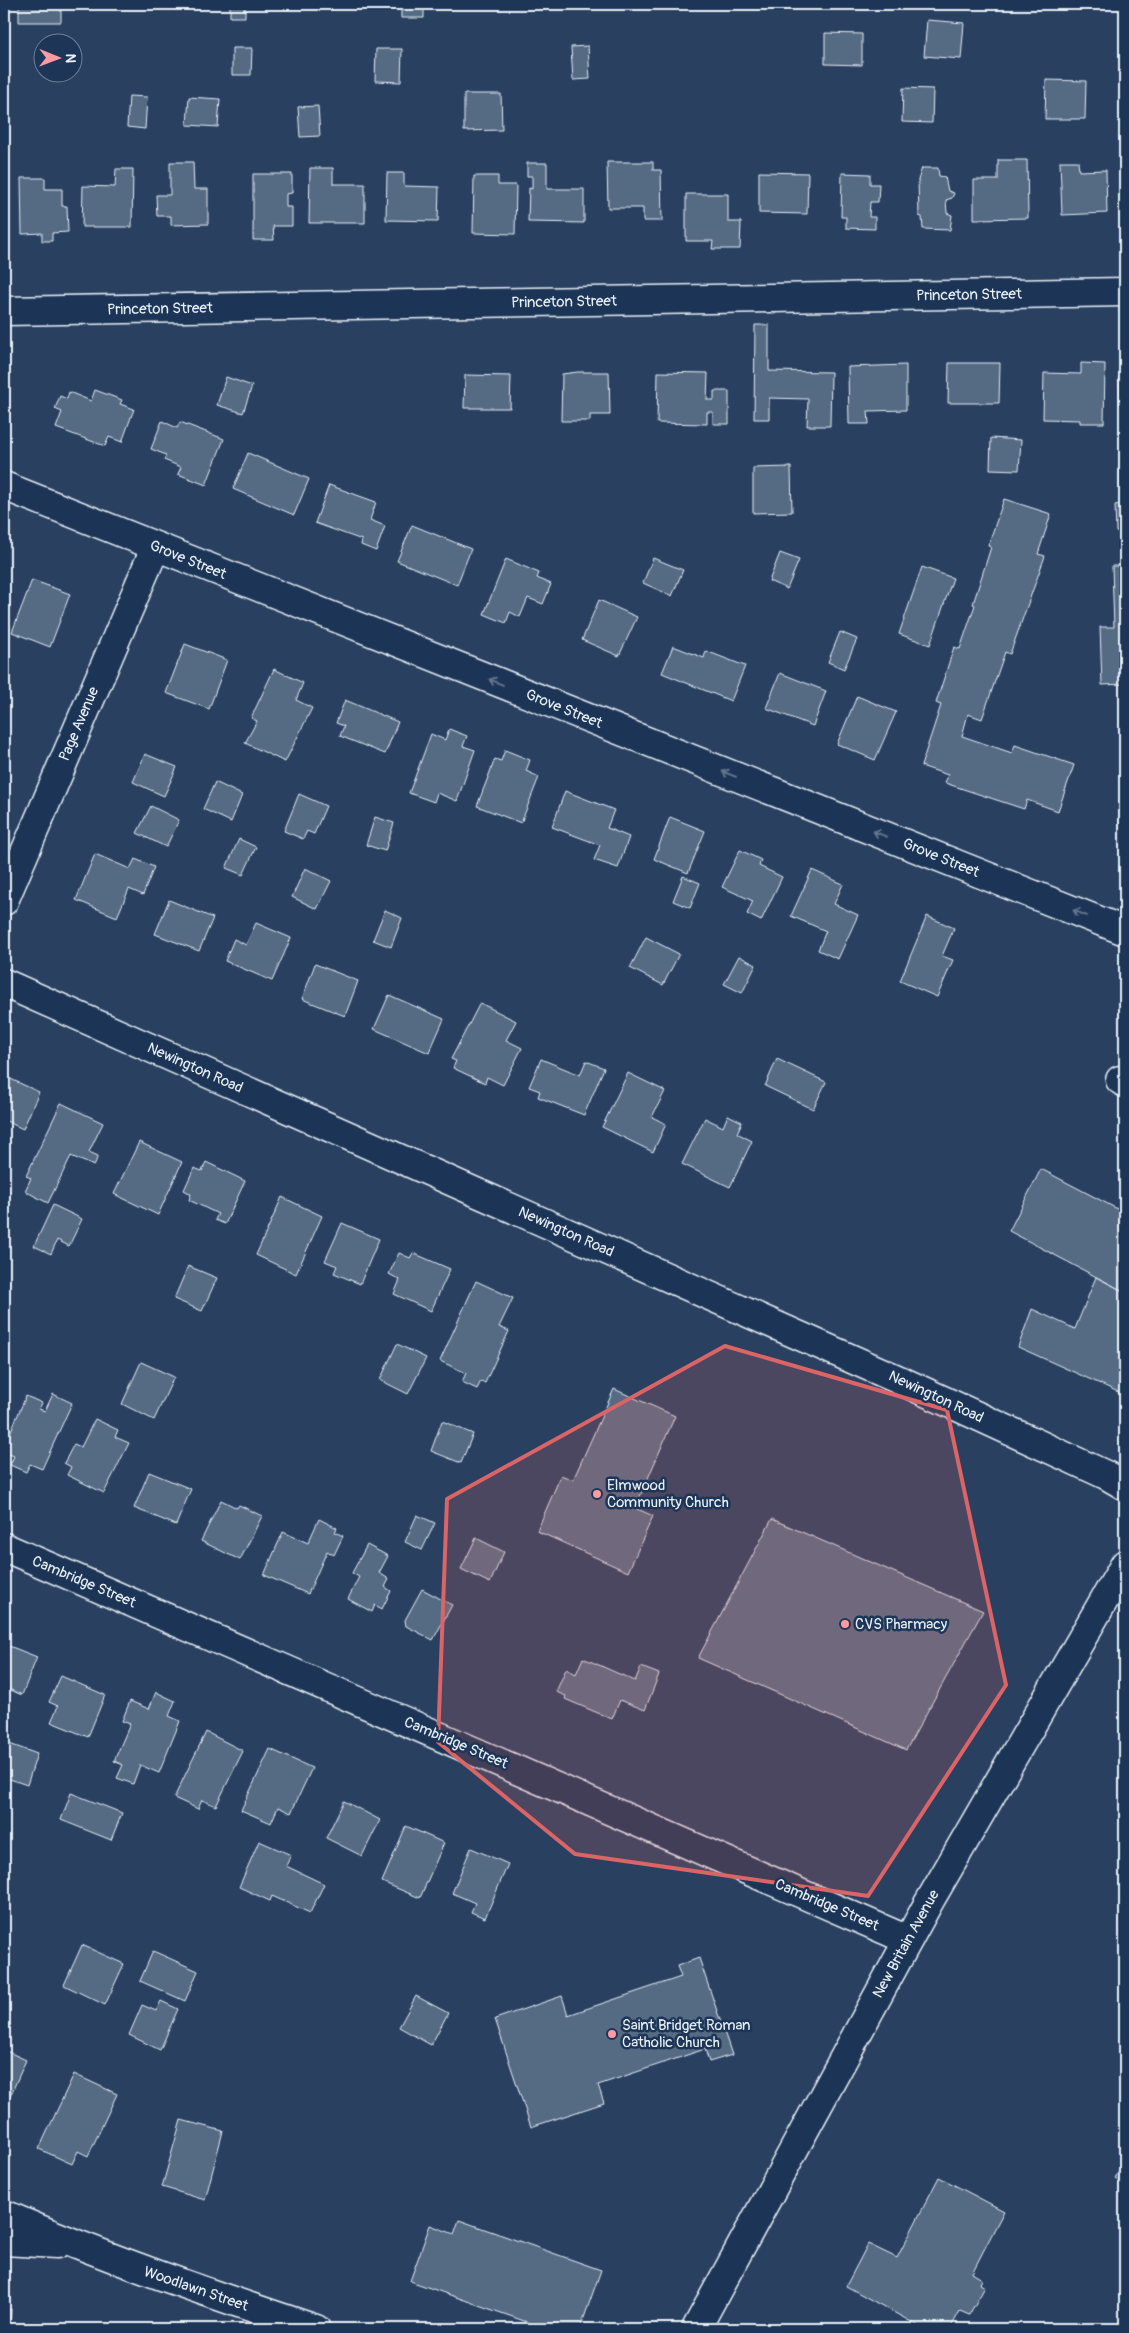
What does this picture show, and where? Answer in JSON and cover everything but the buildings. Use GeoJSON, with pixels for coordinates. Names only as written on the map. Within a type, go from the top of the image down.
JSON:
{"type":"FeatureCollection","features":[{"type":"Feature","properties":{"kind":"street","name":"Princeton Street"},"geometry":{"type":"LineString","coordinates":[[4,311],[1125,292]]}},
{"type":"Feature","properties":{"kind":"street","name":"Grove Street"},"geometry":{"type":"LineString","coordinates":[[4,486],[155,548],[1125,931]]}},
{"type":"Feature","properties":{"kind":"street","name":"Page Avenue"},"geometry":{"type":"LineString","coordinates":[[4,901],[155,548]]}},
{"type":"Feature","properties":{"kind":"street","name":"Newington Road"},"geometry":{"type":"LineString","coordinates":[[4,983],[897,1379],[1106,1475],[1125,1486]]}},
{"type":"Feature","properties":{"kind":"street","name":"Cambridge Street"},"geometry":{"type":"LineString","coordinates":[[4,1547],[908,1940]]}},
{"type":"Feature","properties":{"kind":"street","name":"New Britain Avenue"},"geometry":{"type":"LineString","coordinates":[[696,2329],[908,1940],[1125,1564]]}},
{"type":"Feature","properties":{"kind":"street","name":"Woodlawn Street"},"geometry":{"type":"LineString","coordinates":[[4,2214],[77,2246],[300,2327]]}},
{"type":"Feature","properties":{"kind":"street","name":"Woodlawn Street"},"geometry":{"type":"LineString","coordinates":[[4,2241],[77,2246]]}},
{"type":"Feature","properties":{"kind":"highlighted area"},"geometry":{"type":"Polygon","coordinates":[[[725,1346],[947,1410],[1006,1685],[868,1896],[575,1854],[438,1742],[447,1499],[725,1346]]]}},
{"type":"Feature","properties":{"kind":"place","name":"Elmwood Community Church"},"geometry":{"type":"Point","coordinates":[597,1494]}},
{"type":"Feature","properties":{"kind":"place","name":"CVS Pharmacy"},"geometry":{"type":"Point","coordinates":[845,1624]}},
{"type":"Feature","properties":{"kind":"place","name":"Saint Bridget Roman Catholic Church"},"geometry":{"type":"Point","coordinates":[612,2034]}}]}
